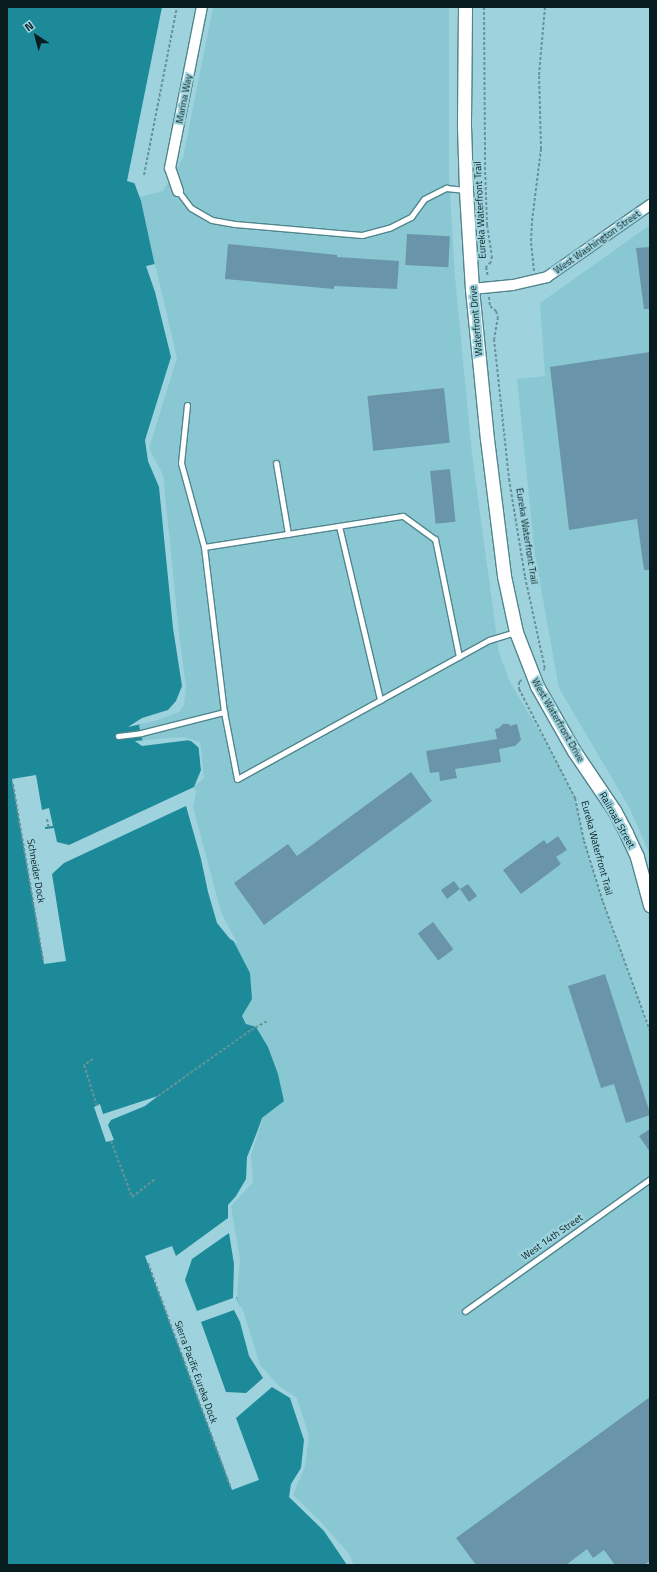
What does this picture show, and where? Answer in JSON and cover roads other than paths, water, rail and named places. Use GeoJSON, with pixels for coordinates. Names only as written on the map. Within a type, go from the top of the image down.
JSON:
{"type":"FeatureCollection","features":[{"type":"Feature","properties":{"kind":"street","name":"Marina Way"},"geometry":{"type":"LineString","coordinates":[[178,191],[170,168],[202,7]]}},
{"type":"Feature","properties":{"kind":"street","name":"Waterfront Drive"},"geometry":{"type":"LineString","coordinates":[[465,7],[464,126],[472,289],[487,439],[503,568],[516,632]]}},
{"type":"Feature","properties":{"kind":"street","name":"West Washington Street"},"geometry":{"type":"LineString","coordinates":[[472,289],[489,286],[514,285],[547,277],[650,205]]}},
{"type":"Feature","properties":{"kind":"street","name":"West Waterfront Drive"},"geometry":{"type":"LineString","coordinates":[[516,632],[532,676],[574,751],[596,783]]}},
{"type":"Feature","properties":{"kind":"street","name":"Railroad Street"},"geometry":{"type":"LineString","coordinates":[[596,783],[614,810],[637,857],[650,905]]}},
{"type":"Feature","properties":{"kind":"lane"},"geometry":{"type":"LineString","coordinates":[[178,191],[190,208],[212,220],[235,224],[362,235],[389,228],[411,217],[424,199],[446,188],[466,191]]}},
{"type":"Feature","properties":{"kind":"lane"},"geometry":{"type":"LineString","coordinates":[[187,405],[181,463],[204,547],[224,712],[237,779],[489,640],[516,632]]}},
{"type":"Feature","properties":{"kind":"lane"},"geometry":{"type":"LineString","coordinates":[[276,462],[288,534]]}},
{"type":"Feature","properties":{"kind":"lane"},"geometry":{"type":"LineString","coordinates":[[204,547],[404,516],[436,539],[458,657]]}},
{"type":"Feature","properties":{"kind":"lane"},"geometry":{"type":"LineString","coordinates":[[339,526],[380,700]]}},
{"type":"Feature","properties":{"kind":"lane"},"geometry":{"type":"LineString","coordinates":[[118,736],[141,733],[224,712]]}},
{"type":"Feature","properties":{"kind":"lane","name":"West 14th Street"},"geometry":{"type":"LineString","coordinates":[[465,1311],[650,1179]]}}]}
